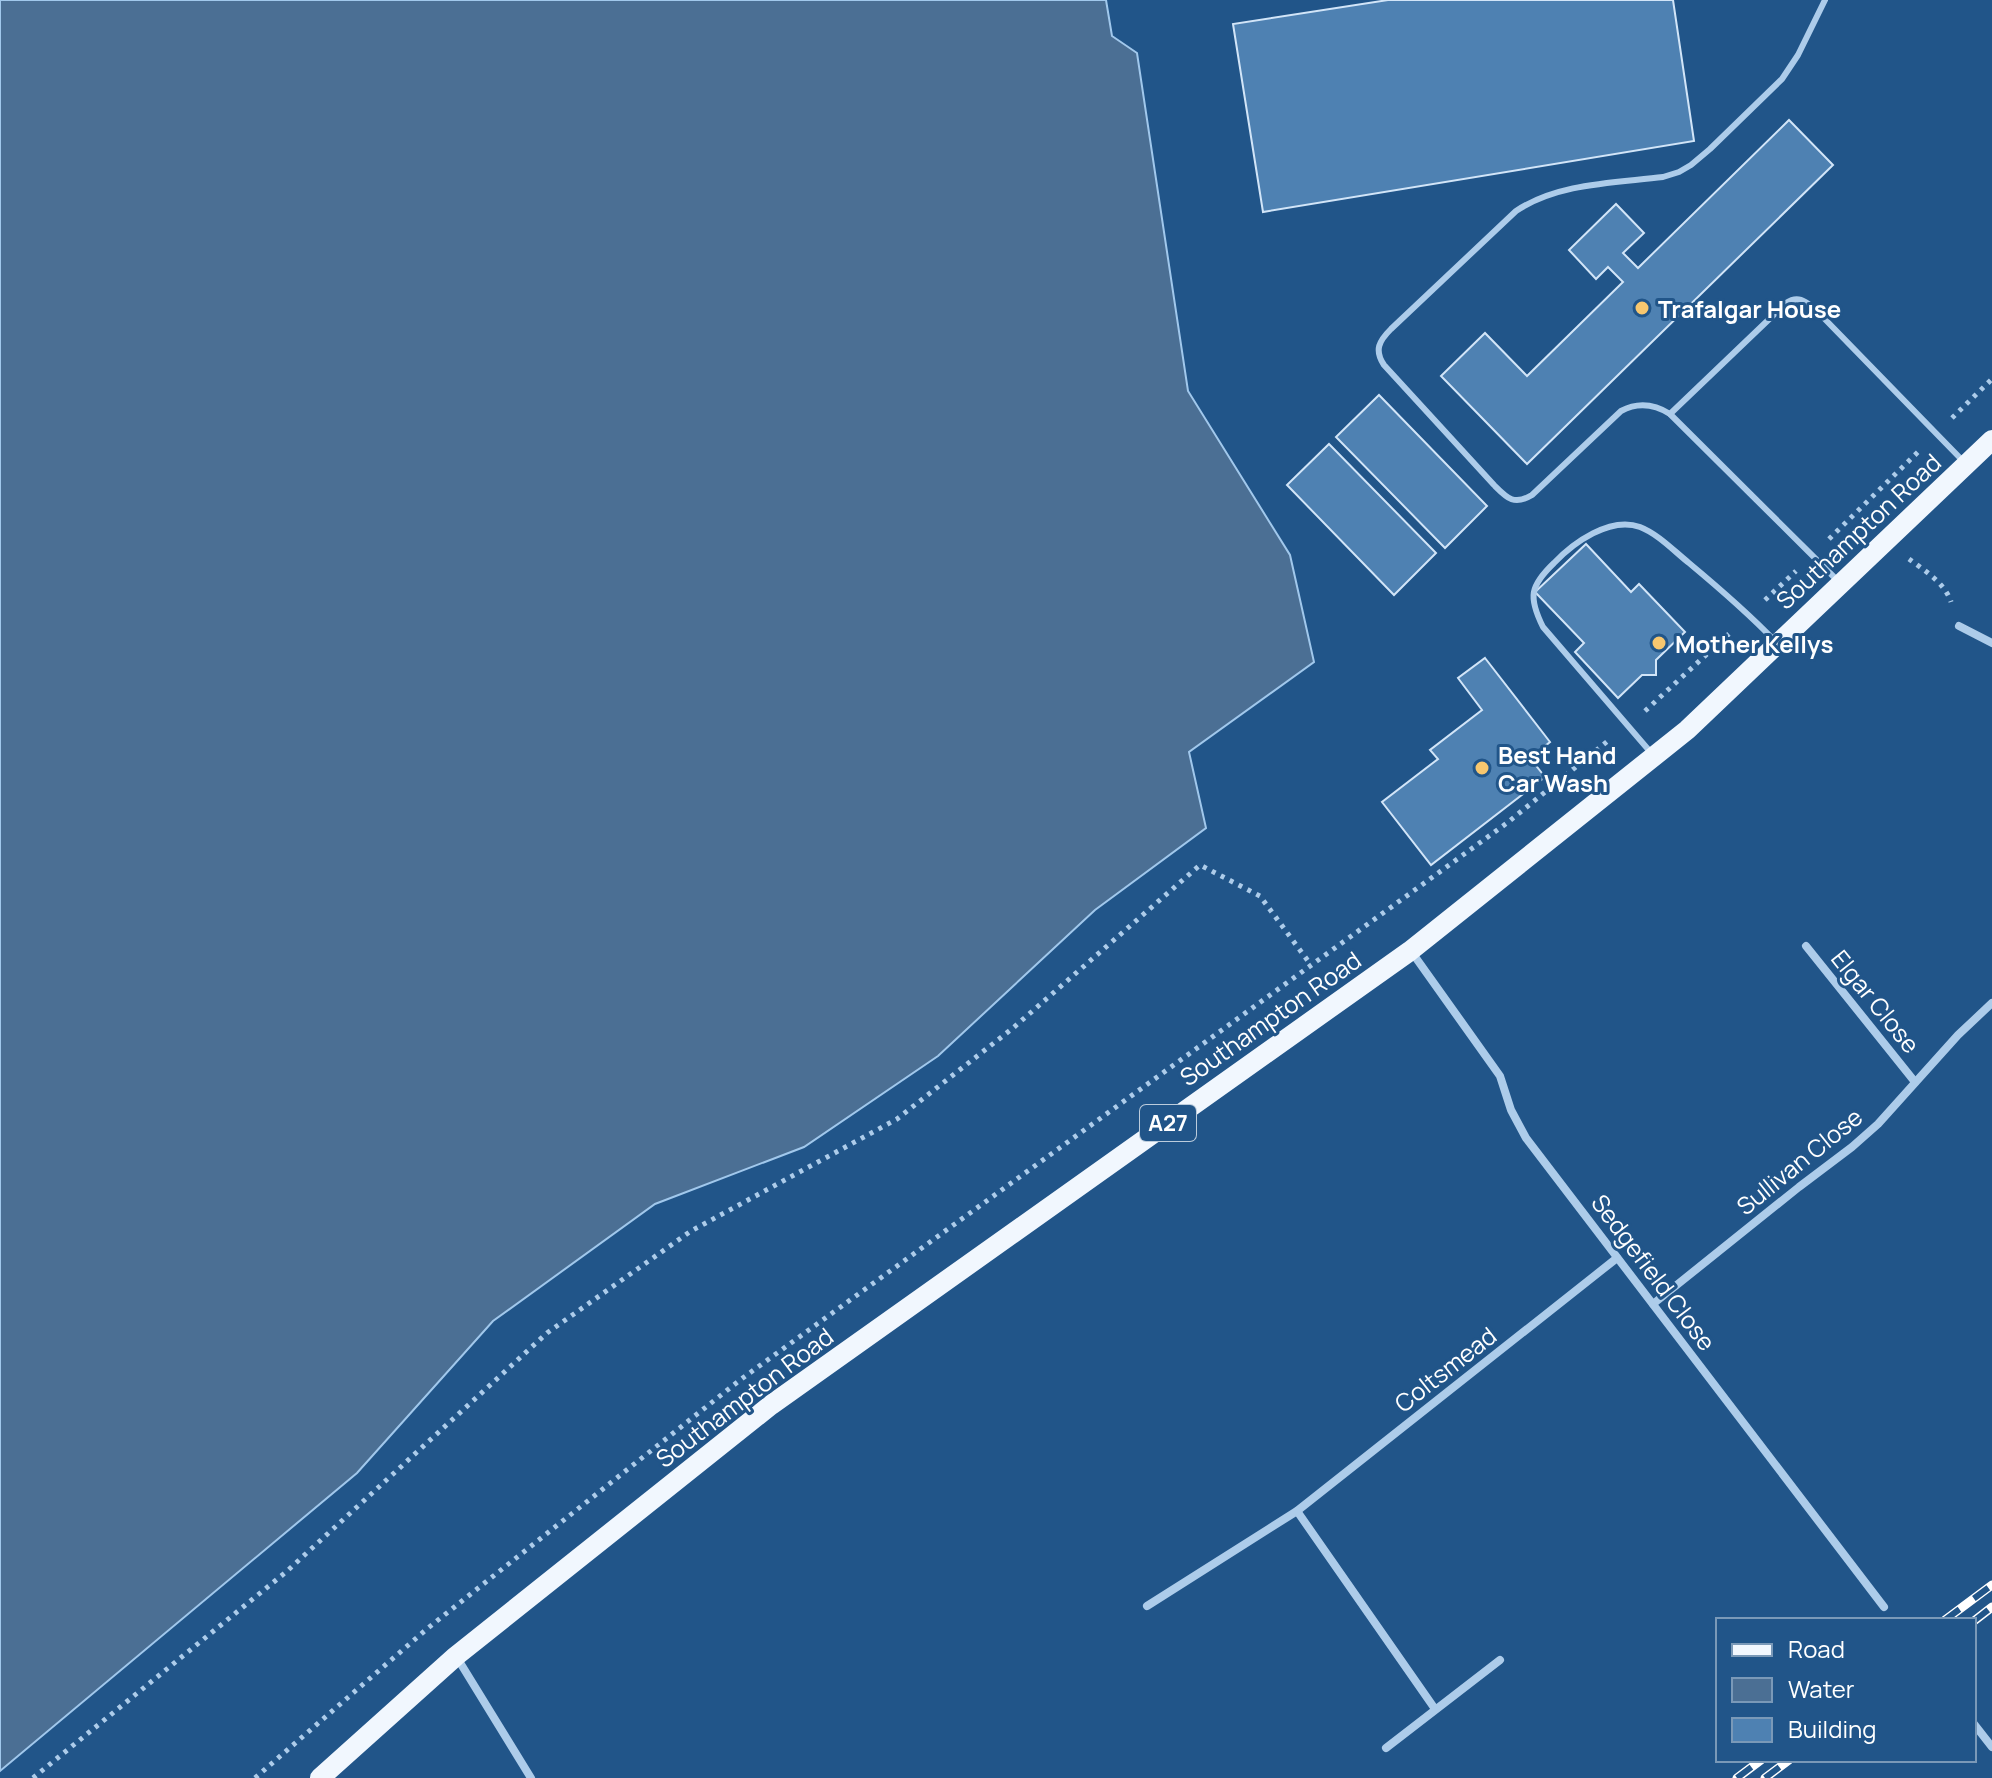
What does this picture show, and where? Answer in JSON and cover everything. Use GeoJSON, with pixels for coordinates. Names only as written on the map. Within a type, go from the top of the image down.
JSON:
{"type":"FeatureCollection","features":[{"type":"Feature","properties":{"kind":"main road","name":"Southampton Road"},"geometry":{"type":"LineString","coordinates":[[320,1778],[456,1656],[771,1405],[1410,951],[1687,730],[1992,440]]}},
{"type":"Feature","properties":{"kind":"street"},"geometry":{"type":"LineString","coordinates":[[1959,626],[1992,643]]}},
{"type":"Feature","properties":{"kind":"street","name":"Elgar Close"},"geometry":{"type":"LineString","coordinates":[[1806,946],[1915,1082]]}},
{"type":"Feature","properties":{"kind":"street","name":"Sedgefield Close"},"geometry":{"type":"LineString","coordinates":[[1410,951],[1500,1076],[1511,1110],[1526,1138],[1884,1607]]}},
{"type":"Feature","properties":{"kind":"street","name":"Sullivan Close"},"geometry":{"type":"LineString","coordinates":[[1653,1304],[1878,1124],[1958,1035],[1992,1003]]}},
{"type":"Feature","properties":{"kind":"street","name":"Coltsmead"},"geometry":{"type":"LineString","coordinates":[[1147,1606],[1297,1511],[1617,1258]]}},
{"type":"Feature","properties":{"kind":"street"},"geometry":{"type":"LineString","coordinates":[[1297,1511],[1435,1709]]}},
{"type":"Feature","properties":{"kind":"street"},"geometry":{"type":"LineString","coordinates":[[456,1656],[531,1778]]}},
{"type":"Feature","properties":{"kind":"street"},"geometry":{"type":"LineString","coordinates":[[1386,1748],[1500,1660]]}},
{"type":"Feature","properties":{"kind":"street"},"geometry":{"type":"LineString","coordinates":[[1976,1727],[1992,1747]]}},
{"type":"Feature","properties":{"kind":"lane"},"geometry":{"type":"LineString","coordinates":[[1825,0],[1798,55],[1782,79],[1691,165],[1663,177],[1553,193],[1526,205],[1391,329],[1378,347],[1384,365],[1494,485],[1515,501],[1532,495],[1621,411],[1639,404],[1661,408],[1841,583]]}},
{"type":"Feature","properties":{"kind":"lane"},"geometry":{"type":"LineString","coordinates":[[1670,414],[1786,303],[1799,299],[1815,309],[1966,464]]}},
{"type":"Feature","properties":{"kind":"lane"},"geometry":{"type":"LineString","coordinates":[[1653,756],[1543,627],[1534,609],[1533,592],[1544,573],[1567,550],[1591,534],[1619,525],[1639,527],[1664,542],[1750,614],[1778,643]]}},
{"type":"Feature","properties":{"kind":"path"},"geometry":{"type":"LineString","coordinates":[[33,1778],[286,1572],[547,1333],[691,1231],[897,1119],[1013,1028],[1200,865],[1260,896],[1311,965],[1507,823],[1662,697],[1992,379]]}},
{"type":"Feature","properties":{"kind":"path"},"geometry":{"type":"LineString","coordinates":[[1887,540],[1928,572],[1949,595],[1959,626]]}},
{"type":"Feature","properties":{"kind":"water"},"geometry":{"type":"Polygon","coordinates":[[[0,0],[1106,0],[1112,36],[1137,53],[1188,391],[1290,555],[1314,662],[1189,752],[1206,828],[1095,910],[938,1056],[804,1147],[655,1204],[493,1321],[357,1473],[0,1771],[0,0]]]}},
{"type":"Feature","properties":{"kind":"building"},"geometry":{"type":"Polygon","coordinates":[[[1388,0],[1673,0],[1694,141],[1263,212],[1233,24],[1388,0]]]}},
{"type":"Feature","properties":{"kind":"building","name":"Trafalgar House"},"geometry":{"type":"Polygon","coordinates":[[[1789,120],[1833,165],[1527,464],[1441,376],[1485,333],[1527,376],[1623,282],[1608,267],[1596,279],[1569,250],[1616,204],[1644,233],[1623,253],[1638,268],[1789,120]]]}},
{"type":"Feature","properties":{"kind":"building"},"geometry":{"type":"Polygon","coordinates":[[[1379,395],[1487,506],[1445,548],[1336,437],[1379,395]]]}},
{"type":"Feature","properties":{"kind":"building"},"geometry":{"type":"Polygon","coordinates":[[[1329,444],[1436,553],[1394,595],[1287,485],[1329,444]]]}},
{"type":"Feature","properties":{"kind":"building"},"geometry":{"type":"Polygon","coordinates":[[[1586,544],[1631,592],[1639,584],[1685,632],[1656,660],[1656,675],[1642,675],[1618,698],[1575,652],[1584,643],[1535,592],[1586,544]]]}},
{"type":"Feature","properties":{"kind":"building","name":"Best Hand Car Wash"},"geometry":{"type":"Polygon","coordinates":[[[1485,658],[1550,742],[1530,758],[1545,777],[1431,865],[1382,802],[1438,759],[1430,750],[1482,710],[1458,678],[1485,658]]]}},
{"type":"Feature","properties":{"kind":"railway"},"geometry":{"type":"LineString","coordinates":[[1948,1618],[1992,1585]]}},
{"type":"Feature","properties":{"kind":"railway"},"geometry":{"type":"LineString","coordinates":[[1976,1619],[1992,1607]]}},
{"type":"Feature","properties":{"kind":"railway"},"geometry":{"type":"LineString","coordinates":[[1737,1778],[1758,1762]]}},
{"type":"Feature","properties":{"kind":"railway"},"geometry":{"type":"LineString","coordinates":[[1765,1778],[1786,1762]]}},
{"type":"Feature","properties":{"kind":"place","name":"Trafalgar House"},"geometry":{"type":"Point","coordinates":[1642,308]}},
{"type":"Feature","properties":{"kind":"place","name":"Mother Kellys"},"geometry":{"type":"Point","coordinates":[1659,643]}},
{"type":"Feature","properties":{"kind":"place","name":"Best Hand Car Wash"},"geometry":{"type":"Point","coordinates":[1482,768]}}]}
